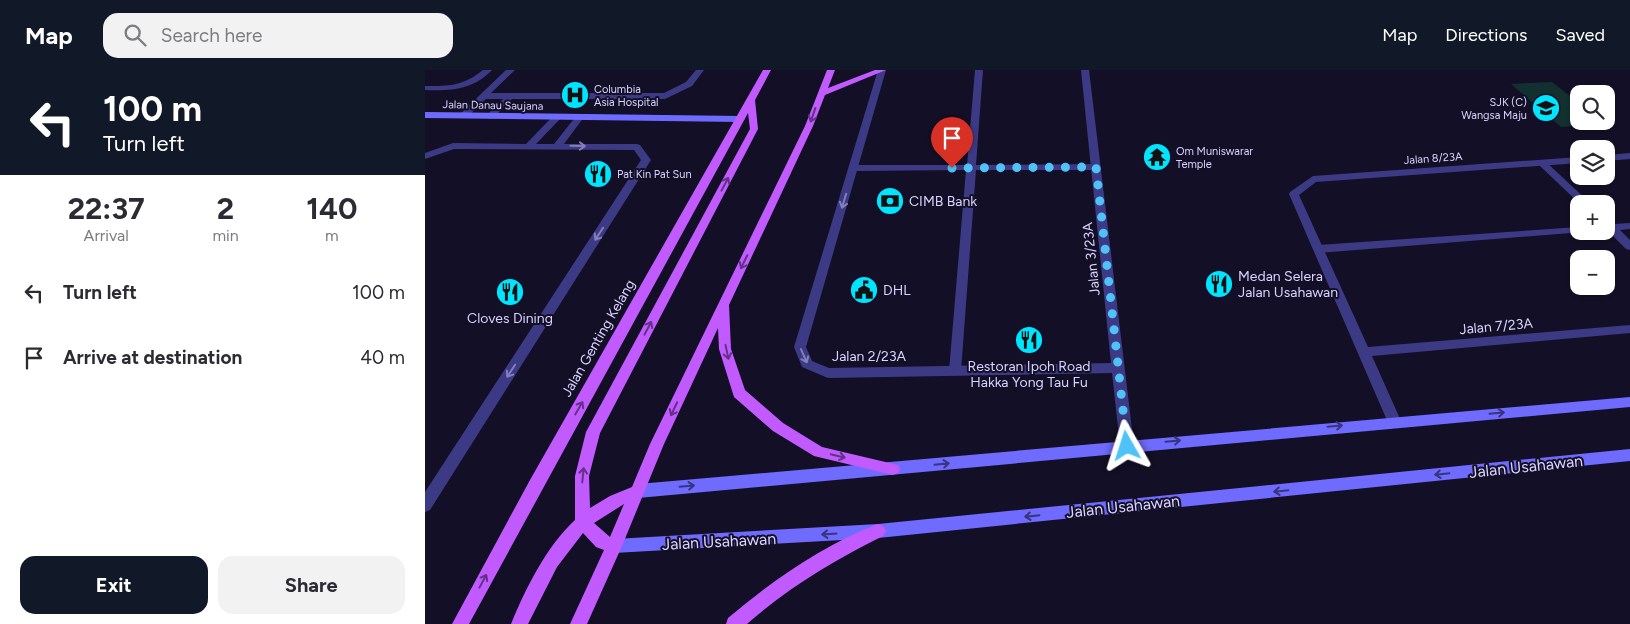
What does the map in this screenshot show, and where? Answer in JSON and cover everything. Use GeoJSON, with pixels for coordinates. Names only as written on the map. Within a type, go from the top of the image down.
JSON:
{"type":"FeatureCollection","features":[{"type":"Feature","properties":{"kind":"main road","name":"Jalan Genting Kelang"},"geometry":{"type":"LineString","coordinates":[[460,624],[533,487],[649,286],[767,70]]}},
{"type":"Feature","properties":{"kind":"main road"},"geometry":{"type":"LineString","coordinates":[[578,624],[614,546],[657,444],[809,126],[831,70]]}},
{"type":"Feature","properties":{"kind":"main road"},"geometry":{"type":"LineString","coordinates":[[820,94],[882,70]]}},
{"type":"Feature","properties":{"kind":"main road"},"geometry":{"type":"LineString","coordinates":[[614,546],[603,542],[583,523],[581,491],[583,471],[593,432],[754,129],[751,101]]}},
{"type":"Feature","properties":{"kind":"main road"},"geometry":{"type":"LineString","coordinates":[[724,303],[725,349],[739,393],[778,427],[819,452],[893,469]]}},
{"type":"Feature","properties":{"kind":"main road"},"geometry":{"type":"LineString","coordinates":[[519,624],[554,556],[583,523],[602,507],[617,498],[638,490]]}},
{"type":"Feature","properties":{"kind":"main road"},"geometry":{"type":"LineString","coordinates":[[734,624],[765,598],[827,556],[878,531]]}},
{"type":"Feature","properties":{"kind":"street"},"geometry":{"type":"LineString","coordinates":[[425,88],[462,88],[474,82],[488,70]]}},
{"type":"Feature","properties":{"kind":"street"},"geometry":{"type":"LineString","coordinates":[[463,116],[511,70]]}},
{"type":"Feature","properties":{"kind":"street"},"geometry":{"type":"LineString","coordinates":[[485,96],[665,96],[689,84],[700,70]]}},
{"type":"Feature","properties":{"kind":"street","name":"Jalan 2/23A"},"geometry":{"type":"LineString","coordinates":[[882,70],[800,347],[807,364],[828,372],[1119,368]]}},
{"type":"Feature","properties":{"kind":"street"},"geometry":{"type":"LineString","coordinates":[[955,371],[979,70]]}},
{"type":"Feature","properties":{"kind":"street","name":"Jalan 3/23A"},"geometry":{"type":"LineString","coordinates":[[1085,70],[1127,446]]}},
{"type":"Feature","properties":{"kind":"street"},"geometry":{"type":"LineString","coordinates":[[490,116],[510,96]]}},
{"type":"Feature","properties":{"kind":"street","name":"Jalan Danau Saujana"},"geometry":{"type":"LineString","coordinates":[[425,115],[741,119]]}},
{"type":"Feature","properties":{"kind":"street"},"geometry":{"type":"LineString","coordinates":[[529,146],[557,117]]}},
{"type":"Feature","properties":{"kind":"street"},"geometry":{"type":"LineString","coordinates":[[557,146],[580,117]]}},
{"type":"Feature","properties":{"kind":"street"},"geometry":{"type":"LineString","coordinates":[[425,156],[453,146],[637,147],[646,160],[425,505]]}},
{"type":"Feature","properties":{"kind":"street"},"geometry":{"type":"LineString","coordinates":[[1615,157],[1630,156]]}},
{"type":"Feature","properties":{"kind":"street","name":"Jalan 8/23A"},"geometry":{"type":"LineString","coordinates":[[1318,249],[1294,194],[1313,178],[1570,161]]}},
{"type":"Feature","properties":{"kind":"street"},"geometry":{"type":"LineString","coordinates":[[1542,163],[1576,195]]}},
{"type":"Feature","properties":{"kind":"street"},"geometry":{"type":"LineString","coordinates":[[854,168],[1096,167]]}},
{"type":"Feature","properties":{"kind":"street"},"geometry":{"type":"LineString","coordinates":[[1615,226],[1630,226]]}},
{"type":"Feature","properties":{"kind":"street"},"geometry":{"type":"LineString","coordinates":[[1394,421],[1318,249],[1570,231]]}},
{"type":"Feature","properties":{"kind":"street"},"geometry":{"type":"LineString","coordinates":[[1615,232],[1630,246]]}},
{"type":"Feature","properties":{"kind":"street","name":"Jalan 7/23A"},"geometry":{"type":"LineString","coordinates":[[1364,352],[1630,329]]}},
{"type":"Feature","properties":{"kind":"street"},"geometry":{"type":"LineString","coordinates":[[638,490],[893,469],[1394,421],[1630,402]]}},
{"type":"Feature","properties":{"kind":"street","name":"Jalan Usahawan"},"geometry":{"type":"LineString","coordinates":[[614,546],[878,531],[1630,455]]}},
{"type":"Feature","properties":{"kind":"green space"},"geometry":{"type":"Polygon","coordinates":[[[1552,82],[1570,96],[1570,126],[1561,127],[1511,84],[1552,82]]]}},
{"type":"Feature","properties":{"kind":"place","name":"Columbia Asia Hospital"},"geometry":{"type":"Point","coordinates":[575,95]}},
{"type":"Feature","properties":{"kind":"place","name":"SJK (C) Wangsa Maju"},"geometry":{"type":"Point","coordinates":[1546,108]}},
{"type":"Feature","properties":{"kind":"place","name":"Om Muniswarar Temple"},"geometry":{"type":"Point","coordinates":[1157,157]}},
{"type":"Feature","properties":{"kind":"place","name":"Pat Kin Pat Sun"},"geometry":{"type":"Point","coordinates":[598,174]}},
{"type":"Feature","properties":{"kind":"place","name":"CIMB Bank"},"geometry":{"type":"Point","coordinates":[890,201]}},
{"type":"Feature","properties":{"kind":"place","name":"Medan Selera Jalan Usahawan"},"geometry":{"type":"Point","coordinates":[1219,284]}},
{"type":"Feature","properties":{"kind":"place","name":"DHL"},"geometry":{"type":"Point","coordinates":[864,290]}},
{"type":"Feature","properties":{"kind":"place","name":"Cloves Dining"},"geometry":{"type":"Point","coordinates":[510,292]}},
{"type":"Feature","properties":{"kind":"place","name":"Restoran Ipoh Road Hakka Yong Tau Fu"},"geometry":{"type":"Point","coordinates":[1029,340]}},
{"type":"Feature","properties":{"kind":"route"},"geometry":{"type":"LineString","coordinates":[[952,168],[1096,167],[1127,446]]}}]}
